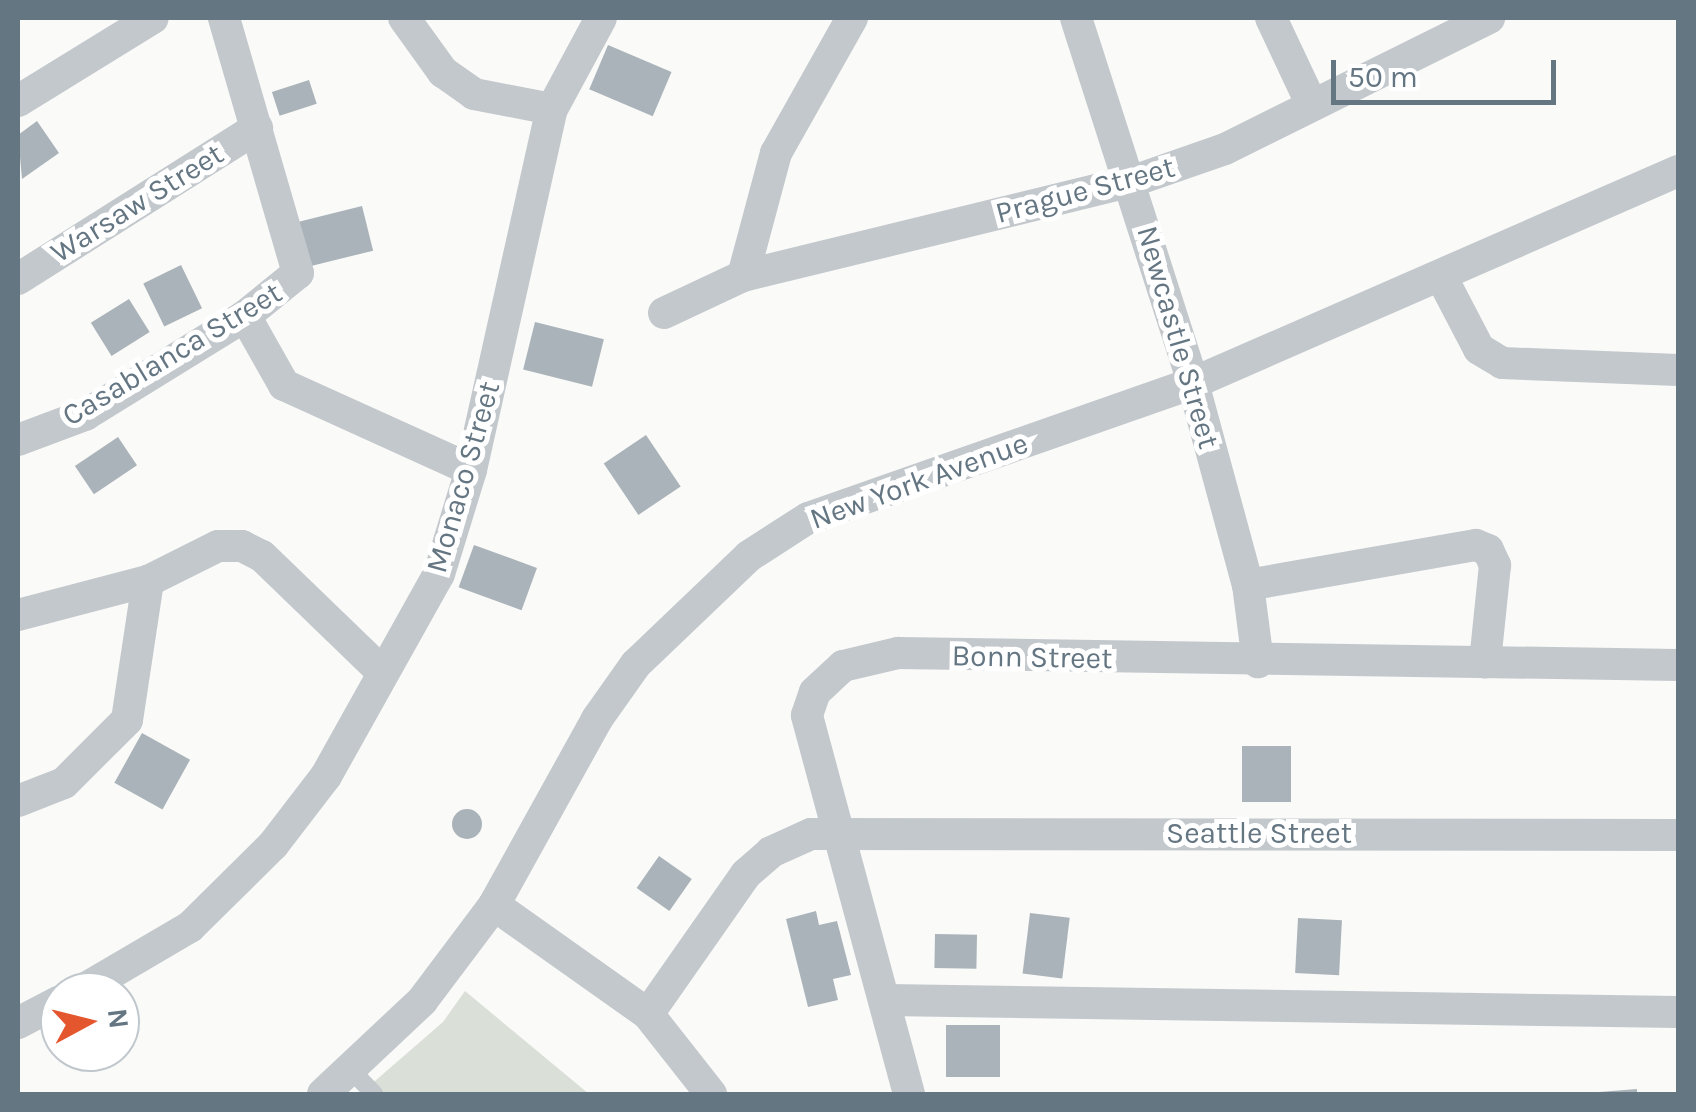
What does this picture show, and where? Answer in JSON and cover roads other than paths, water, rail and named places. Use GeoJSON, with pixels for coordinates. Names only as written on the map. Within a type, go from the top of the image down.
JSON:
{"type":"FeatureCollection","features":[{"type":"Feature","properties":{"kind":"street"},"geometry":{"type":"LineString","coordinates":[[18,101],[153,18]]}},
{"type":"Feature","properties":{"kind":"street","name":"Casablanca Street"},"geometry":{"type":"LineString","coordinates":[[18,440],[85,414],[245,316],[298,273],[224,18]]}},
{"type":"Feature","properties":{"kind":"street"},"geometry":{"type":"LineString","coordinates":[[404,18],[442,72],[474,94],[552,108]]}},
{"type":"Feature","properties":{"kind":"street","name":"Monaco Street"},"geometry":{"type":"LineString","coordinates":[[113,972],[190,927],[273,845],[326,776],[439,574],[472,470],[552,108],[601,18]]}},
{"type":"Feature","properties":{"kind":"street"},"geometry":{"type":"LineString","coordinates":[[743,276],[776,152],[852,18]]}},
{"type":"Feature","properties":{"kind":"street","name":"Newcastle Street"},"geometry":{"type":"LineString","coordinates":[[1076,18],[1132,181],[1193,383],[1248,585],[1258,662]]}},
{"type":"Feature","properties":{"kind":"street"},"geometry":{"type":"LineString","coordinates":[[1271,18],[1312,105]]}},
{"type":"Feature","properties":{"kind":"street","name":"Prague Street"},"geometry":{"type":"LineString","coordinates":[[664,313],[743,276],[1132,181],[1226,149],[1489,18]]}},
{"type":"Feature","properties":{"kind":"street","name":"Warsaw Street"},"geometry":{"type":"LineString","coordinates":[[18,279],[257,128]]}},
{"type":"Feature","properties":{"kind":"street","name":"New York Avenue"},"geometry":{"type":"LineString","coordinates":[[323,1094],[363,1083],[494,904],[597,718],[636,664],[750,556],[808,518],[1193,383],[1678,171]]}},
{"type":"Feature","properties":{"kind":"street"},"geometry":{"type":"LineString","coordinates":[[1441,276],[1479,349],[1502,363],[1678,370]]}},
{"type":"Feature","properties":{"kind":"street"},"geometry":{"type":"LineString","coordinates":[[245,316],[284,385],[472,470]]}},
{"type":"Feature","properties":{"kind":"street"},"geometry":{"type":"LineString","coordinates":[[1248,585],[1476,545],[1488,550],[1495,565],[1484,662]]}},
{"type":"Feature","properties":{"kind":"street"},"geometry":{"type":"LineString","coordinates":[[18,615],[148,581],[218,546],[242,546],[262,556],[382,672]]}},
{"type":"Feature","properties":{"kind":"street"},"geometry":{"type":"LineString","coordinates":[[18,801],[64,782],[127,720],[148,581]]}},
{"type":"Feature","properties":{"kind":"street","name":"Bonn Street"},"geometry":{"type":"LineString","coordinates":[[909,1094],[887,1000],[806,715],[815,692],[843,666],[898,653],[1258,662],[1678,664]]}},
{"type":"Feature","properties":{"kind":"street","name":"Seattle Street"},"geometry":{"type":"LineString","coordinates":[[648,1014],[746,874],[798,840],[840,831],[1678,835]]}},
{"type":"Feature","properties":{"kind":"street"},"geometry":{"type":"LineString","coordinates":[[494,904],[648,1014],[711,1094]]}},
{"type":"Feature","properties":{"kind":"street"},"geometry":{"type":"LineString","coordinates":[[887,1000],[1678,1012]]}}]}
